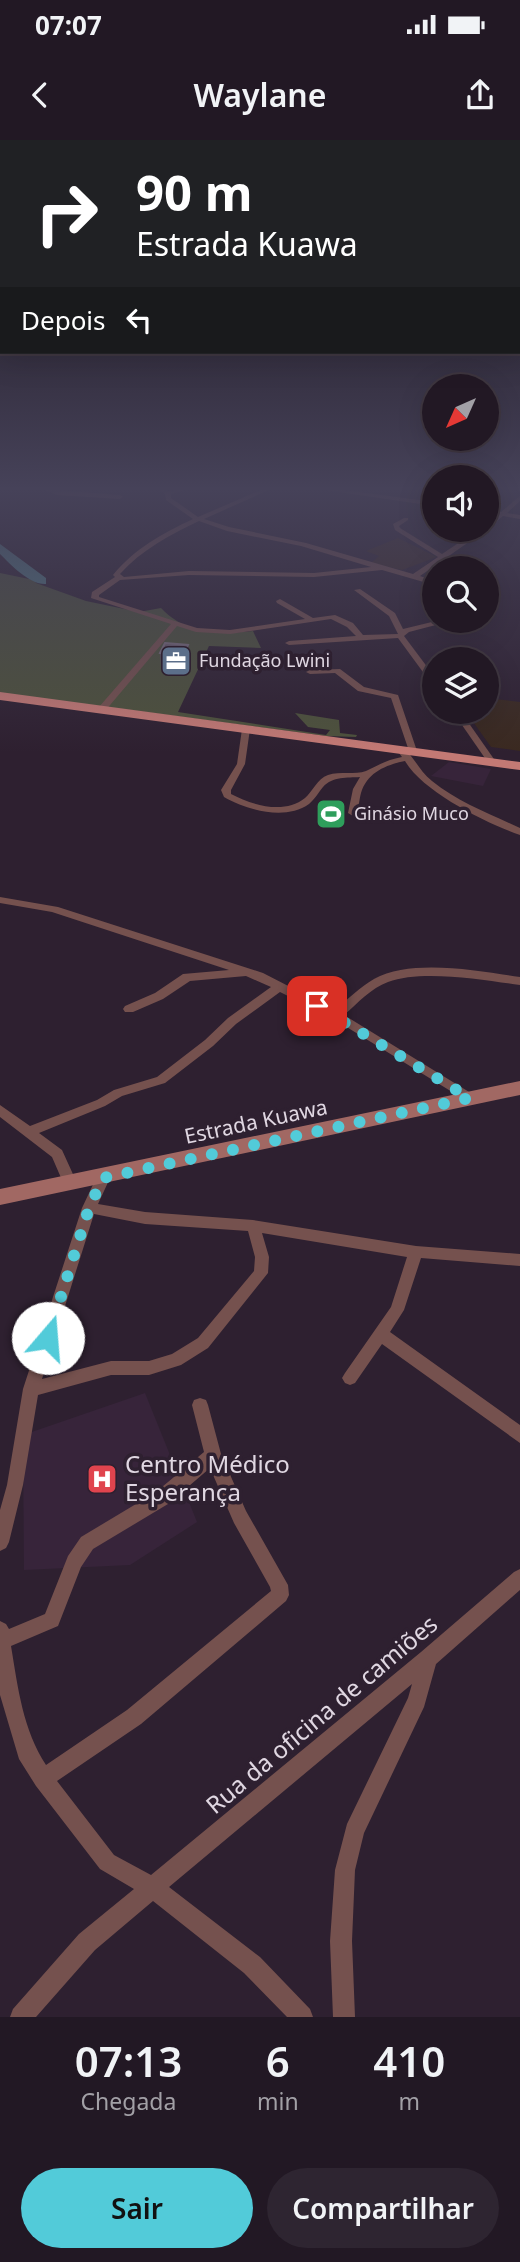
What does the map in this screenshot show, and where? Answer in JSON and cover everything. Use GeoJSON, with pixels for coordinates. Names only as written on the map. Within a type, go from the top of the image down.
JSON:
{"type":"FeatureCollection","features":[{"type":"Feature","properties":{"kind":"main road"},"geometry":{"type":"LineString","coordinates":[[0,696],[520,766]]}},
{"type":"Feature","properties":{"kind":"street"},"geometry":{"type":"LineString","coordinates":[[139,577],[120,578],[95,594],[95,598],[196,630],[230,632],[332,617],[350,625],[367,638]]}},
{"type":"Feature","properties":{"kind":"street"},"geometry":{"type":"LineString","coordinates":[[358,590],[392,615],[401,634],[422,664]]}},
{"type":"Feature","properties":{"kind":"street"},"geometry":{"type":"LineString","coordinates":[[279,601],[313,620]]}},
{"type":"Feature","properties":{"kind":"street"},"geometry":{"type":"LineString","coordinates":[[102,709],[176,623]]}},
{"type":"Feature","properties":{"kind":"street"},"geometry":{"type":"LineString","coordinates":[[289,643],[367,638],[401,634],[422,628]]}},
{"type":"Feature","properties":{"kind":"street"},"geometry":{"type":"LineString","coordinates":[[310,672],[337,671],[361,689],[392,695],[416,774],[435,788],[520,832]]}},
{"type":"Feature","properties":{"kind":"street"},"geometry":{"type":"LineString","coordinates":[[465,724],[492,762]]}},
{"type":"Feature","properties":{"kind":"street"},"geometry":{"type":"LineString","coordinates":[[246,729],[241,764],[226,790],[227,795],[234,800],[278,809],[307,802],[322,783],[331,777],[364,774],[408,752]]}},
{"type":"Feature","properties":{"kind":"street"},"geometry":{"type":"LineString","coordinates":[[353,813],[354,793],[364,774]]}},
{"type":"Feature","properties":{"kind":"street"},"geometry":{"type":"LineString","coordinates":[[0,900],[54,909],[247,972],[336,1015],[470,1098]]}},
{"type":"Feature","properties":{"kind":"street"},"geometry":{"type":"LineString","coordinates":[[130,1009],[159,996],[187,977],[247,972]]}},
{"type":"Feature","properties":{"kind":"street"},"geometry":{"type":"LineString","coordinates":[[336,1015],[382,980],[400,975],[475,974],[520,981]]}},
{"type":"Feature","properties":{"kind":"street"},"geometry":{"type":"LineString","coordinates":[[30,1131],[102,1103],[118,1093],[151,1086],[279,987]]}},
{"type":"Feature","properties":{"kind":"street","name":"Estrada Kuawa"},"geometry":{"type":"LineString","coordinates":[[0,1197],[103,1178],[520,1088]]}},
{"type":"Feature","properties":{"kind":"street"},"geometry":{"type":"LineString","coordinates":[[0,1110],[57,1154],[70,1183]]}},
{"type":"Feature","properties":{"kind":"street"},"geometry":{"type":"LineString","coordinates":[[0,1542],[15,1485],[31,1390],[89,1208],[103,1178]]}},
{"type":"Feature","properties":{"kind":"street"},"geometry":{"type":"LineString","coordinates":[[89,1208],[145,1218],[253,1226],[416,1252],[520,1260]]}},
{"type":"Feature","properties":{"kind":"street"},"geometry":{"type":"LineString","coordinates":[[31,1390],[111,1368],[149,1368],[176,1360],[203,1343],[261,1273],[262,1257],[253,1226]]}},
{"type":"Feature","properties":{"kind":"street"},"geometry":{"type":"LineString","coordinates":[[350,1378],[397,1310],[416,1252]]}},
{"type":"Feature","properties":{"kind":"street"},"geometry":{"type":"LineString","coordinates":[[382,1335],[520,1435]]}},
{"type":"Feature","properties":{"kind":"street"},"geometry":{"type":"LineString","coordinates":[[43,1779],[134,1717],[281,1595],[279,1585],[240,1517],[214,1455],[200,1405]]}},
{"type":"Feature","properties":{"kind":"street"},"geometry":{"type":"LineString","coordinates":[[214,1455],[162,1497],[87,1543],[74,1562],[52,1620],[1,1636],[10,1699],[26,1752],[43,1779],[107,1862],[153,1888],[252,1965],[302,2017]]}},
{"type":"Feature","properties":{"kind":"street","name":"Rua da oficina de camiões"},"geometry":{"type":"LineString","coordinates":[[21,2017],[87,1942],[518,1582]]}},
{"type":"Feature","properties":{"kind":"street"},"geometry":{"type":"LineString","coordinates":[[344,2017],[341,1941],[345,1870],[354,1831],[416,1700],[428,1659]]}},
{"type":"Feature","properties":{"kind":"shaded area"},"geometry":{"type":"Polygon","coordinates":[[[499,699],[520,702],[520,751],[491,747],[475,724],[499,724],[499,699]]]}},
{"type":"Feature","properties":{"kind":"shaded area"},"geometry":{"type":"Polygon","coordinates":[[[449,762],[491,769],[483,786],[431,776],[449,762]]]}},
{"type":"Feature","properties":{"kind":"shaded area","name":"Centro Médico Esperança"},"geometry":{"type":"Polygon","coordinates":[[[145,1393],[197,1522],[130,1565],[24,1570],[23,1435],[145,1393]]]}},
{"type":"Feature","properties":{"kind":"green space"},"geometry":{"type":"Polygon","coordinates":[[[0,577],[17,577],[34,580],[86,601],[139,612],[161,608],[181,624],[203,631],[253,631],[261,648],[209,646],[178,712],[326,735],[330,730],[308,727],[295,713],[339,720],[340,733],[357,735],[326,736],[0,693],[0,577]]]}},
{"type":"Feature","properties":{"kind":"building"},"geometry":{"type":"Polygon","coordinates":[[[165,643],[188,645],[183,657],[160,653],[165,643]]]}},
{"type":"Feature","properties":{"kind":"waterway"},"geometry":{"type":"LineString","coordinates":[[35,577],[42,581]]}},
{"type":"Feature","properties":{"kind":"place","name":"Fundação Lwini"},"geometry":{"type":"Point","coordinates":[176,661]}},
{"type":"Feature","properties":{"kind":"place","name":"Ginásio Muco"},"geometry":{"type":"Point","coordinates":[331,814]}},
{"type":"Feature","properties":{"kind":"place","name":"Centro Médico Esperança"},"geometry":{"type":"Point","coordinates":[102,1479]}},
{"type":"Feature","properties":{"kind":"route"},"geometry":{"type":"LineString","coordinates":[[48,1338],[89,1208],[103,1178],[470,1098],[317,1006]]}}]}
